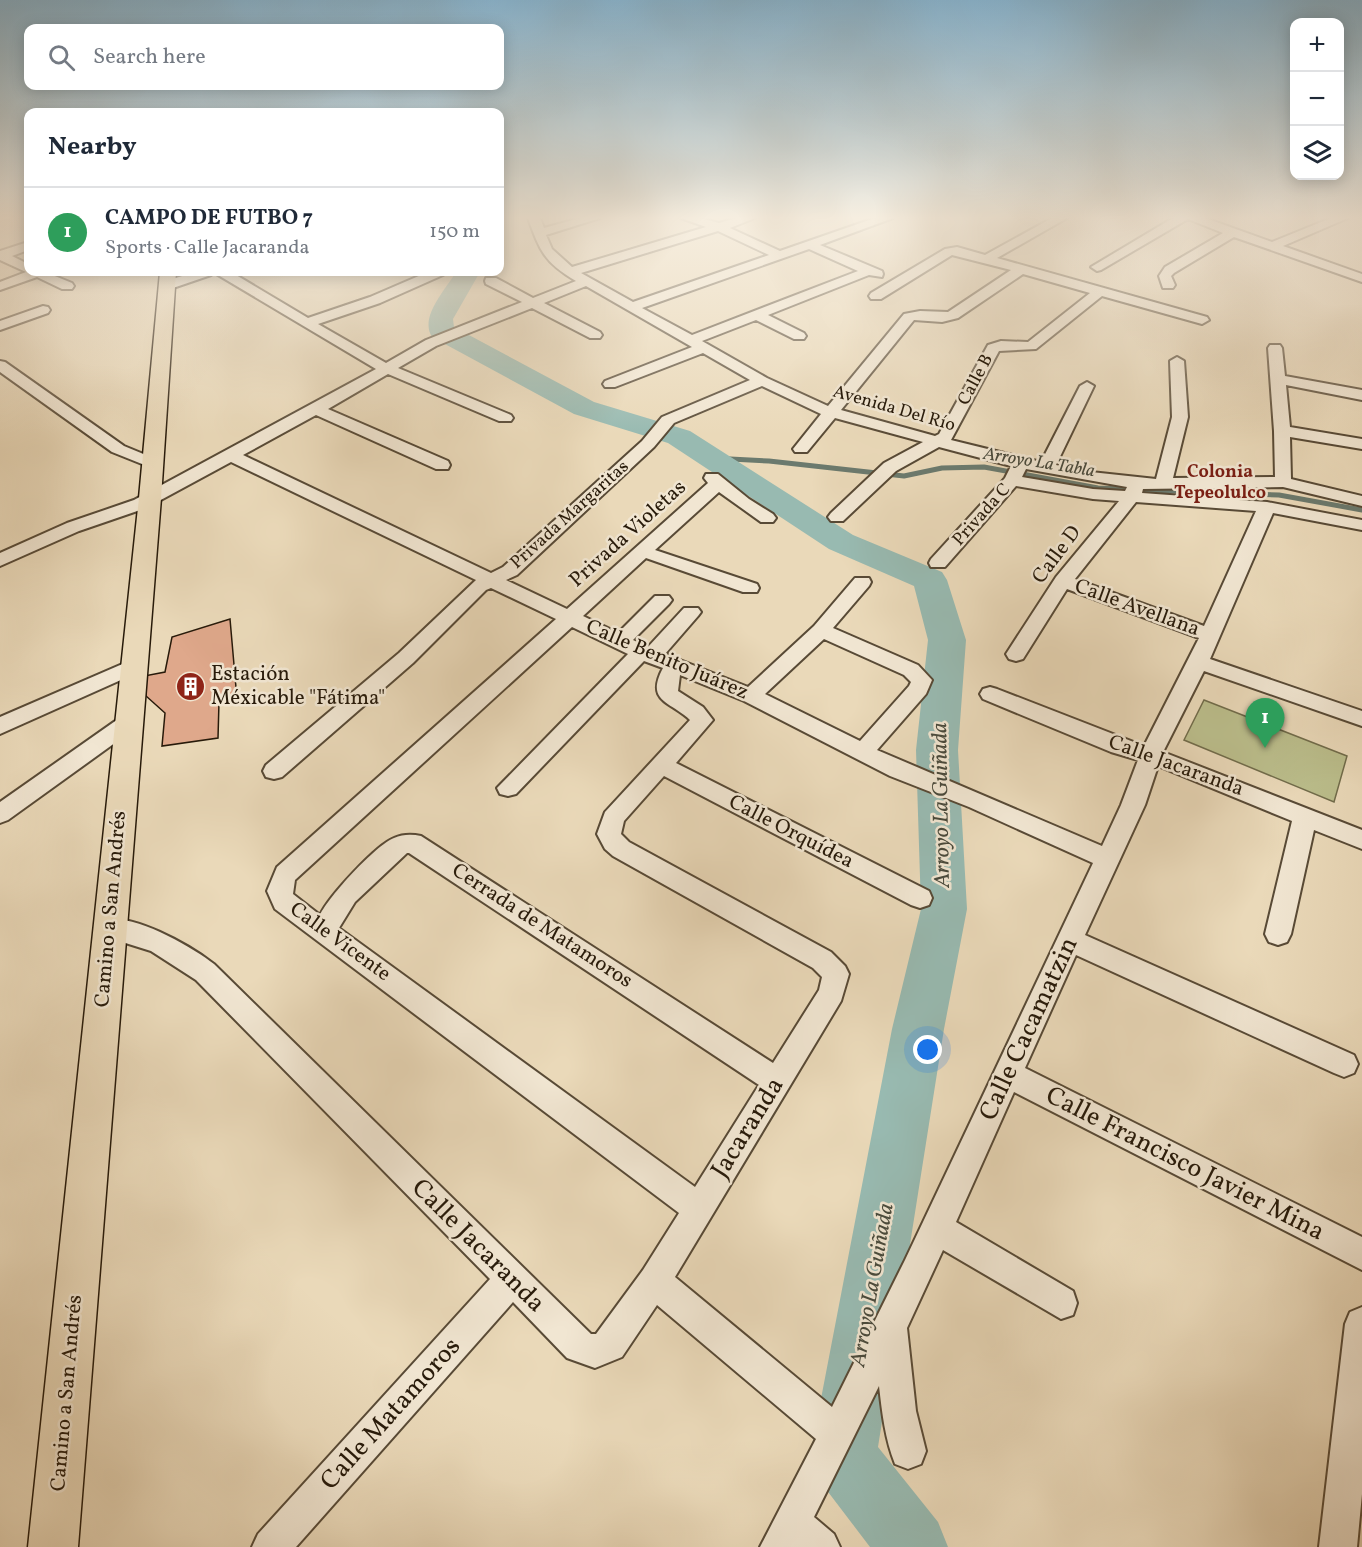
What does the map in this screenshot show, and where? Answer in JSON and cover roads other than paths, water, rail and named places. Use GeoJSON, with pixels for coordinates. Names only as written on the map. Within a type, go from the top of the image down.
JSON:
{"type":"FeatureCollection","features":[{"type":"Feature","properties":{"kind":"main road","name":"Camino a San Andrés"},"geometry":{"type":"LineString","coordinates":[[53,1547],[150,498],[167,290]]}},
{"type":"Feature","properties":{"kind":"street"},"geometry":{"type":"LineString","coordinates":[[253,290],[384,369],[505,418]]}},
{"type":"Feature","properties":{"kind":"street"},"geometry":{"type":"LineString","coordinates":[[308,323],[397,290]]}},
{"type":"Feature","properties":{"kind":"street"},"geometry":{"type":"LineString","coordinates":[[507,290],[595,335]]}},
{"type":"Feature","properties":{"kind":"street"},"geometry":{"type":"LineString","coordinates":[[0,560],[60,533],[130,508],[150,498],[439,339],[564,290]]}},
{"type":"Feature","properties":{"kind":"street","name":"Avenida Del Río"},"geometry":{"type":"LineString","coordinates":[[600,290],[762,381],[833,413],[938,442],[1016,473],[1046,469],[1134,490],[1163,484],[1225,481],[1283,482],[1362,501]]}},
{"type":"Feature","properties":{"kind":"street"},"geometry":{"type":"LineString","coordinates":[[631,307],[679,290]]}},
{"type":"Feature","properties":{"kind":"street"},"geometry":{"type":"LineString","coordinates":[[609,384],[757,315],[820,290]]}},
{"type":"Feature","properties":{"kind":"street"},"geometry":{"type":"LineString","coordinates":[[876,296],[885,290]]}},
{"type":"Feature","properties":{"kind":"street"},"geometry":{"type":"LineString","coordinates":[[801,449],[833,413],[909,317],[918,315],[940,319],[948,317],[989,290]]}},
{"type":"Feature","properties":{"kind":"street"},"geometry":{"type":"LineString","coordinates":[[1100,291],[1202,320]]}},
{"type":"Feature","properties":{"kind":"street","name":"Calle B"},"geometry":{"type":"LineString","coordinates":[[837,517],[890,467],[945,437],[993,348],[1001,345],[1031,346],[1100,291]]}},
{"type":"Feature","properties":{"kind":"street"},"geometry":{"type":"LineString","coordinates":[[0,326],[43,310]]}},
{"type":"Feature","properties":{"kind":"street"},"geometry":{"type":"LineString","coordinates":[[757,315],[799,336]]}},
{"type":"Feature","properties":{"kind":"street"},"geometry":{"type":"LineString","coordinates":[[1275,348],[1282,431],[1283,482]]}},
{"type":"Feature","properties":{"kind":"street"},"geometry":{"type":"LineString","coordinates":[[1163,484],[1180,417],[1177,361]]}},
{"type":"Feature","properties":{"kind":"street"},"geometry":{"type":"LineString","coordinates":[[0,365],[118,449],[152,463]]}},
{"type":"Feature","properties":{"kind":"street"},"geometry":{"type":"LineString","coordinates":[[1277,379],[1362,395]]}},
{"type":"Feature","properties":{"kind":"street","name":"Privada Margaritas"},"geometry":{"type":"LineString","coordinates":[[274,771],[406,658],[479,586],[510,571],[650,442],[668,420],[762,381]]}},
{"type":"Feature","properties":{"kind":"street"},"geometry":{"type":"LineString","coordinates":[[1046,469],[1088,386]]}},
{"type":"Feature","properties":{"kind":"street"},"geometry":{"type":"LineString","coordinates":[[315,409],[442,465]]}},
{"type":"Feature","properties":{"kind":"street"},"geometry":{"type":"LineString","coordinates":[[1282,431],[1362,444]]}},
{"type":"Feature","properties":{"kind":"street","name":"Calle Benito Juárez"},"geometry":{"type":"LineString","coordinates":[[230,455],[489,581],[646,654],[751,696],[916,778],[1107,859]]}},
{"type":"Feature","properties":{"kind":"street"},"geometry":{"type":"LineString","coordinates":[[1016,473],[1065,491],[1134,490],[1267,507],[1362,525]]}},
{"type":"Feature","properties":{"kind":"street","name":"Privada C"},"geometry":{"type":"LineString","coordinates":[[938,564],[1016,473]]}},
{"type":"Feature","properties":{"kind":"street","name":"Privada Violetas"},"geometry":{"type":"LineString","coordinates":[[569,618],[714,481],[766,518]]}},
{"type":"Feature","properties":{"kind":"street","name":"Calle D"},"geometry":{"type":"LineString","coordinates":[[1016,654],[1063,581],[1134,490]]}},
{"type":"Feature","properties":{"kind":"street","name":"Calle Cacamatzin"},"geometry":{"type":"LineString","coordinates":[[785,1535],[841,1428],[937,1228],[1132,805],[1150,756],[1211,635],[1267,507]]}},
{"type":"Feature","properties":{"kind":"street"},"geometry":{"type":"LineString","coordinates":[[642,551],[750,588]]}},
{"type":"Feature","properties":{"kind":"street","name":"Calle Avellana"},"geometry":{"type":"LineString","coordinates":[[1063,581],[1211,635]]}},
{"type":"Feature","properties":{"kind":"street"},"geometry":{"type":"LineString","coordinates":[[751,696],[821,630],[862,582]]}},
{"type":"Feature","properties":{"kind":"street"},"geometry":{"type":"LineString","coordinates":[[620,642],[662,600]]}},
{"type":"Feature","properties":{"kind":"street"},"geometry":{"type":"LineString","coordinates":[[508,788],[692,612]]}},
{"type":"Feature","properties":{"kind":"street","name":"Calle Vicente"},"geometry":{"type":"LineString","coordinates":[[569,618],[286,874],[279,890],[280,897],[698,1208]]}},
{"type":"Feature","properties":{"kind":"street"},"geometry":{"type":"LineString","coordinates":[[821,630],[911,670],[922,680],[919,689],[863,752]]}},
{"type":"Feature","properties":{"kind":"street","name":"Calle Avellana"},"geometry":{"type":"LineString","coordinates":[[1198,662],[1361,715]]}},
{"type":"Feature","properties":{"kind":"street"},"geometry":{"type":"LineString","coordinates":[[663,766],[702,720],[695,712],[672,700],[667,693],[667,682],[675,664]]}},
{"type":"Feature","properties":{"kind":"street"},"geometry":{"type":"LineString","coordinates":[[0,726],[134,666]]}},
{"type":"Feature","properties":{"kind":"street","name":"Calle Jacaranda"},"geometry":{"type":"LineString","coordinates":[[990,694],[1362,840]]}},
{"type":"Feature","properties":{"kind":"street"},"geometry":{"type":"LineString","coordinates":[[0,814],[129,722]]}},
{"type":"Feature","properties":{"kind":"street","name":"Jacaranda"},"geometry":{"type":"LineString","coordinates":[[654,1281],[832,993],[836,974],[822,960],[621,849],[613,842],[609,834],[614,818],[663,766]]}},
{"type":"Feature","properties":{"kind":"street","name":"Calle Orquídea"},"geometry":{"type":"LineString","coordinates":[[663,766],[920,898]]}},
{"type":"Feature","properties":{"kind":"street"},"geometry":{"type":"LineString","coordinates":[[1278,934],[1305,816]]}},
{"type":"Feature","properties":{"kind":"street","name":"Cerrada de Matamoros"},"geometry":{"type":"LineString","coordinates":[[325,931],[346,894],[400,845],[413,843],[777,1081]]}},
{"type":"Feature","properties":{"kind":"street","name":"Calle Jacaranda"},"geometry":{"type":"LineString","coordinates":[[109,928],[151,938],[181,953],[205,972],[579,1346],[595,1353],[603,1351],[610,1345],[654,1281]]}},
{"type":"Feature","properties":{"kind":"street"},"geometry":{"type":"LineString","coordinates":[[1070,940],[1344,1065]]}},
{"type":"Feature","properties":{"kind":"street","name":"Calle Francisco Javier Mina"},"geometry":{"type":"LineString","coordinates":[[1008,1074],[1362,1254]]}},
{"type":"Feature","properties":{"kind":"street"},"geometry":{"type":"LineString","coordinates":[[937,1228],[1061,1303]]}},
{"type":"Feature","properties":{"kind":"street","name":"Calle Matamoros"},"geometry":{"type":"LineString","coordinates":[[271,1547],[512,1281]]}},
{"type":"Feature","properties":{"kind":"street"},"geometry":{"type":"LineString","coordinates":[[654,1281],[841,1428]]}},
{"type":"Feature","properties":{"kind":"street"},"geometry":{"type":"LineString","coordinates":[[1338,1547],[1356,1433],[1362,1324]]}},
{"type":"Feature","properties":{"kind":"street"},"geometry":{"type":"LineString","coordinates":[[886,1334],[899,1411],[909,1451]]}},
{"type":"Feature","properties":{"kind":"street"},"geometry":{"type":"LineString","coordinates":[[785,1535],[821,1547]]}},
{"type":"Feature","properties":{"kind":"waterway","name":"Arroyo La Guiñada"},"geometry":{"type":"LineString","coordinates":[[457,290],[440,319],[441,331],[584,408],[679,437],[841,542],[930,580],[947,640],[937,750],[944,909],[918,1029],[843,1456],[913,1547]]}},
{"type":"Feature","properties":{"kind":"waterway","name":"Arroyo La Tabla"},"geometry":{"type":"LineString","coordinates":[[711,458],[769,461],[904,476],[942,468],[984,467],[1098,488],[1279,495],[1362,510]]}},
{"type":"Feature","properties":{"kind":"place","name":"Estación Méxicable \"Fátima\""},"geometry":{"type":"Point","coordinates":[190,686]}},
{"type":"Feature","properties":{"kind":"place","name":"CAMPO DE FUTBO 7"},"geometry":{"type":"Point","coordinates":[1265,748]}},
{"type":"Feature","properties":{"kind":"district","name":"Colonia Tepeolulco"},"geometry":{"type":"Point","coordinates":[1220,482]}}]}
